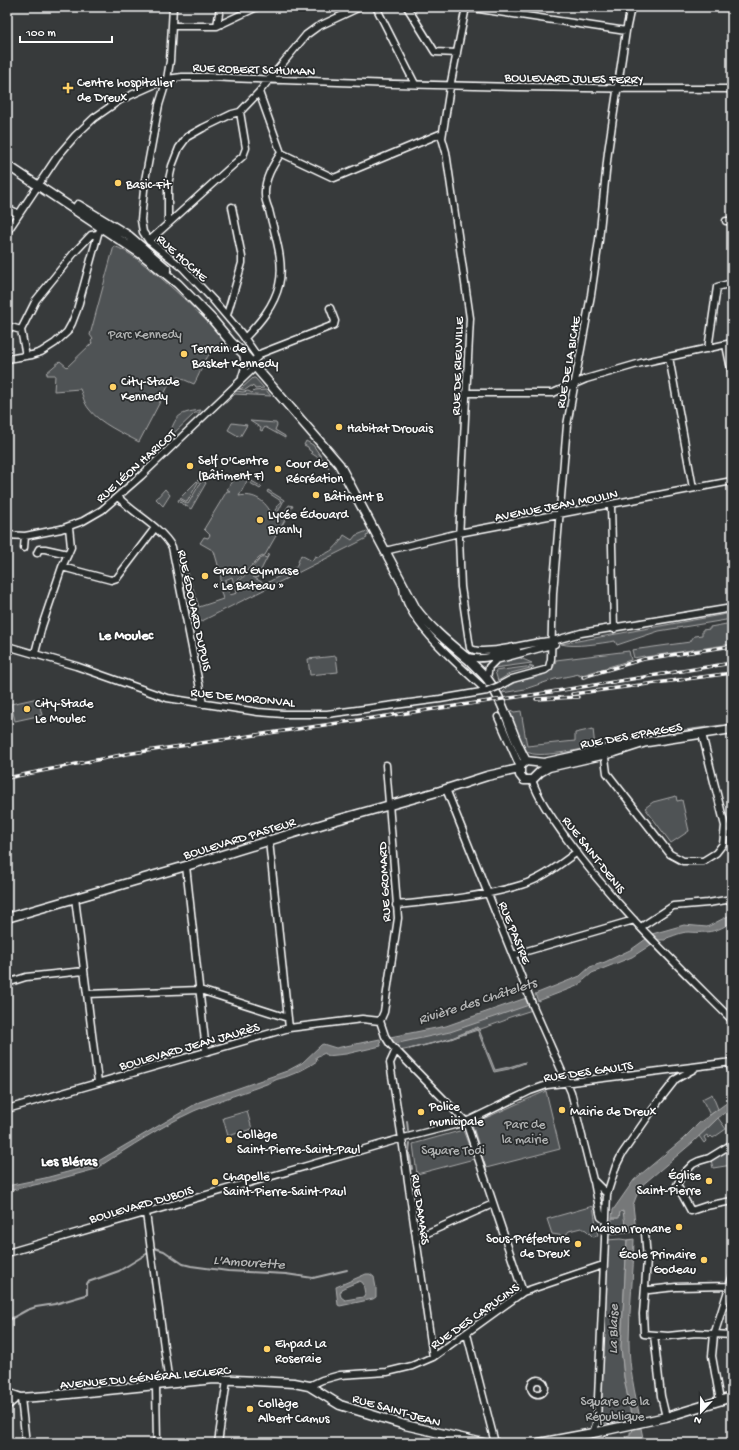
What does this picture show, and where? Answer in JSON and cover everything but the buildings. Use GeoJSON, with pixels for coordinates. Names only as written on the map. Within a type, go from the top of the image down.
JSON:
{"type":"FeatureCollection","features":[{"type":"Feature","properties":{"kind":"main road"},"geometry":{"type":"LineString","coordinates":[[7,159],[144,256],[178,284],[212,319],[231,342],[244,353],[337,461],[403,587],[421,616],[487,678],[505,710],[515,736],[531,762],[539,768],[539,774]]}},
{"type":"Feature","properties":{"kind":"main road"},"geometry":{"type":"LineString","coordinates":[[7,165],[40,183]]}},
{"type":"Feature","properties":{"kind":"main road","name":"RUE DES EPARGES"},"geometry":{"type":"LineString","coordinates":[[531,762],[550,762],[643,743],[732,729]]}},
{"type":"Feature","properties":{"kind":"main road"},"geometry":{"type":"LineString","coordinates":[[531,762],[522,764],[520,771],[528,781],[532,780],[549,767],[604,752]]}},
{"type":"Feature","properties":{"kind":"main road","name":"BOULEVARD PASTEUR"},"geometry":{"type":"LineString","coordinates":[[7,918],[477,779],[520,771]]}},
{"type":"Feature","properties":{"kind":"main road","name":"AVENUE DU GÉNÉRAL LECLERC"},"geometry":{"type":"LineString","coordinates":[[14,1396],[96,1392],[214,1380],[294,1383],[309,1386]]}},
{"type":"Feature","properties":{"kind":"main road","name":"RUE SAINT-JEAN"},"geometry":{"type":"LineString","coordinates":[[309,1386],[340,1405],[412,1426],[483,1443]]}},
{"type":"Feature","properties":{"kind":"main road"},"geometry":{"type":"LineString","coordinates":[[7,1405],[13,1400],[14,1396]]}},
{"type":"Feature","properties":{"kind":"main road"},"geometry":{"type":"LineString","coordinates":[[542,1443],[666,1417],[732,1396]]}},
{"type":"Feature","properties":{"kind":"street","name":"RUE HOCHE"},"geometry":{"type":"LineString","coordinates":[[173,7],[167,79],[159,105],[144,180],[141,220],[143,232],[149,241],[183,268],[227,315],[258,356]]}},
{"type":"Feature","properties":{"kind":"street"},"geometry":{"type":"LineString","coordinates":[[216,26],[220,7]]}},
{"type":"Feature","properties":{"kind":"street"},"geometry":{"type":"LineString","coordinates":[[172,26],[216,26],[257,7]]}},
{"type":"Feature","properties":{"kind":"street"},"geometry":{"type":"LineString","coordinates":[[168,223],[168,184],[172,166],[179,148],[187,137],[232,114],[240,112],[270,80],[306,35],[317,27],[360,7]]}},
{"type":"Feature","properties":{"kind":"street"},"geometry":{"type":"LineString","coordinates":[[376,7],[415,84]]}},
{"type":"Feature","properties":{"kind":"street"},"geometry":{"type":"LineString","coordinates":[[407,7],[435,52],[457,53]]}},
{"type":"Feature","properties":{"kind":"street"},"geometry":{"type":"LineString","coordinates":[[466,7],[626,31]]}},
{"type":"Feature","properties":{"kind":"street","name":"RUE DE RIEUVILLE"},"geometry":{"type":"LineString","coordinates":[[466,7],[450,86],[442,138],[446,152],[470,318],[459,533],[461,587],[470,648],[475,651],[483,651],[552,643]]}},
{"type":"Feature","properties":{"kind":"street","name":"RUE DE LA BICHE"},"geometry":{"type":"LineString","coordinates":[[552,643],[552,613],[567,425],[592,287],[599,240],[608,152],[631,7]]}},
{"type":"Feature","properties":{"kind":"street","name":"RUE ROBERT SCHUMAN"},"geometry":{"type":"LineString","coordinates":[[7,232],[65,148],[89,122],[120,100],[167,79],[190,77],[415,84]]}},
{"type":"Feature","properties":{"kind":"street","name":"BOULEVARD JULES FERRY"},"geometry":{"type":"LineString","coordinates":[[415,84],[617,89],[732,89]]}},
{"type":"Feature","properties":{"kind":"street"},"geometry":{"type":"LineString","coordinates":[[259,92],[281,153],[334,178],[440,134]]}},
{"type":"Feature","properties":{"kind":"street"},"geometry":{"type":"LineString","coordinates":[[149,241],[243,156],[246,148],[240,112]]}},
{"type":"Feature","properties":{"kind":"street"},"geometry":{"type":"LineString","coordinates":[[239,382],[245,370],[244,353],[248,349],[247,341],[268,310],[280,284],[280,255],[265,194],[266,181],[272,166],[281,153]]}},
{"type":"Feature","properties":{"kind":"street"},"geometry":{"type":"LineString","coordinates":[[227,315],[242,263],[232,207]]}},
{"type":"Feature","properties":{"kind":"street"},"geometry":{"type":"LineString","coordinates":[[7,208],[19,214]]}},
{"type":"Feature","properties":{"kind":"street"},"geometry":{"type":"LineString","coordinates":[[26,356],[21,330],[36,300],[74,253],[101,227]]}},
{"type":"Feature","properties":{"kind":"street"},"geometry":{"type":"LineString","coordinates":[[7,359],[41,352],[50,347],[63,336],[72,324],[101,227]]}},
{"type":"Feature","properties":{"kind":"street"},"geometry":{"type":"LineString","coordinates":[[708,348],[717,287],[732,283]]}},
{"type":"Feature","properties":{"kind":"street"},"geometry":{"type":"LineString","coordinates":[[258,356],[333,325],[335,322],[330,308]]}},
{"type":"Feature","properties":{"kind":"street"},"geometry":{"type":"LineString","coordinates":[[7,326],[21,330]]}},
{"type":"Feature","properties":{"kind":"street"},"geometry":{"type":"LineString","coordinates":[[466,393],[553,393],[586,379],[627,367],[729,344],[732,374]]}},
{"type":"Feature","properties":{"kind":"street","name":"RUE LÉON HARICOT"},"geometry":{"type":"LineString","coordinates":[[7,535],[25,536],[69,527],[96,514],[118,497],[239,382],[253,365],[258,356]]}},
{"type":"Feature","properties":{"kind":"street"},"geometry":{"type":"LineString","coordinates":[[669,357],[693,488]]}},
{"type":"Feature","properties":{"kind":"street","name":"AVENUE JEAN MOULIN"},"geometry":{"type":"LineString","coordinates":[[385,551],[459,533],[559,517],[611,504],[732,481]]}},
{"type":"Feature","properties":{"kind":"street","name":"RUE ÉDOUARD DUPUIS"},"geometry":{"type":"LineString","coordinates":[[118,497],[131,510],[155,528],[167,540],[173,549],[203,704]]}},
{"type":"Feature","properties":{"kind":"street"},"geometry":{"type":"LineString","coordinates":[[611,504],[614,629]]}},
{"type":"Feature","properties":{"kind":"street"},"geometry":{"type":"LineString","coordinates":[[35,653],[42,626],[62,567],[71,547],[69,527]]}},
{"type":"Feature","properties":{"kind":"street"},"geometry":{"type":"LineString","coordinates":[[62,567],[111,580],[117,578],[155,528]]}},
{"type":"Feature","properties":{"kind":"street"},"geometry":{"type":"LineString","coordinates":[[24,548],[25,536]]}},
{"type":"Feature","properties":{"kind":"street"},"geometry":{"type":"LineString","coordinates":[[37,553],[39,549],[45,549],[68,554]]}},
{"type":"Feature","properties":{"kind":"street"},"geometry":{"type":"LineString","coordinates":[[403,587],[405,599],[428,633],[487,691]]}},
{"type":"Feature","properties":{"kind":"street"},"geometry":{"type":"LineString","coordinates":[[462,654],[475,658],[485,658],[586,636],[592,632],[732,608]]}},
{"type":"Feature","properties":{"kind":"street"},"geometry":{"type":"LineString","coordinates":[[487,678],[489,667],[496,660],[552,643]]}},
{"type":"Feature","properties":{"kind":"street","name":"RUE DE MORONVAL"},"geometry":{"type":"LineString","coordinates":[[7,646],[35,653],[167,698],[283,714],[327,714],[440,700],[487,691],[512,679],[547,668],[551,659],[552,643]]}},
{"type":"Feature","properties":{"kind":"street"},"geometry":{"type":"LineString","coordinates":[[498,717],[520,771]]}},
{"type":"Feature","properties":{"kind":"street"},"geometry":{"type":"LineString","coordinates":[[604,752],[607,773],[670,854],[683,861],[703,861],[720,850],[723,844],[725,826],[702,734]]}},
{"type":"Feature","properties":{"kind":"street","name":"RUE GROMARD"},"geometry":{"type":"LineString","coordinates":[[380,1021],[384,1012],[398,918],[386,764]]}},
{"type":"Feature","properties":{"kind":"street","name":"RUE SAINT-DENIS"},"geometry":{"type":"LineString","coordinates":[[532,780],[541,801],[577,852],[648,936],[732,1020]]}},
{"type":"Feature","properties":{"kind":"street","name":"RUE PASTRE"},"geometry":{"type":"LineString","coordinates":[[446,789],[533,1006],[571,1092],[601,1217],[605,1220]]}},
{"type":"Feature","properties":{"kind":"street"},"geometry":{"type":"LineString","coordinates":[[725,826],[732,824]]}},
{"type":"Feature","properties":{"kind":"street"},"geometry":{"type":"LineString","coordinates":[[269,841],[289,1028]]}},
{"type":"Feature","properties":{"kind":"street"},"geometry":{"type":"LineString","coordinates":[[396,905],[488,893],[522,885],[550,871],[577,852]]}},
{"type":"Feature","properties":{"kind":"street"},"geometry":{"type":"LineString","coordinates":[[186,866],[206,1051]]}},
{"type":"Feature","properties":{"kind":"street"},"geometry":{"type":"LineString","coordinates":[[75,898],[98,1082]]}},
{"type":"Feature","properties":{"kind":"street"},"geometry":{"type":"LineString","coordinates":[[641,928],[673,906],[732,899]]}},
{"type":"Feature","properties":{"kind":"street"},"geometry":{"type":"LineString","coordinates":[[513,956],[634,920]]}},
{"type":"Feature","properties":{"kind":"street"},"geometry":{"type":"LineString","coordinates":[[7,983],[26,978],[84,971]]}},
{"type":"Feature","properties":{"kind":"street"},"geometry":{"type":"LineString","coordinates":[[87,994],[200,990],[288,1018]]}},
{"type":"Feature","properties":{"kind":"street","name":"BOULEVARD JEAN JAURÈS"},"geometry":{"type":"LineString","coordinates":[[7,1109],[289,1028],[362,1019],[380,1021]]}},
{"type":"Feature","properties":{"kind":"street"},"geometry":{"type":"LineString","coordinates":[[380,1021],[385,1036],[390,1044],[466,1122],[523,1292]]}},
{"type":"Feature","properties":{"kind":"street","name":"RUE DAMARS"},"geometry":{"type":"LineString","coordinates":[[396,1050],[390,1063],[433,1357]]}},
{"type":"Feature","properties":{"kind":"street"},"geometry":{"type":"LineString","coordinates":[[731,1062],[732,1072]]}},
{"type":"Feature","properties":{"kind":"street","name":"RUE DES GAULTS"},"geometry":{"type":"LineString","coordinates":[[466,1122],[530,1091],[547,1085],[731,1062]]}},
{"type":"Feature","properties":{"kind":"street"},"geometry":{"type":"LineString","coordinates":[[593,1433],[597,1421],[607,1194],[616,1166],[622,1154],[658,1102],[676,1079],[697,1067]]}},
{"type":"Feature","properties":{"kind":"street","name":"BOULEVARD DUBOIS"},"geometry":{"type":"LineString","coordinates":[[7,1253],[402,1139],[466,1122]]}},
{"type":"Feature","properties":{"kind":"street"},"geometry":{"type":"LineString","coordinates":[[732,1144],[710,1158],[693,1164],[684,1172],[677,1187],[691,1211],[706,1206],[732,1201]]}},
{"type":"Feature","properties":{"kind":"street"},"geometry":{"type":"LineString","coordinates":[[593,1180],[607,1194]]}},
{"type":"Feature","properties":{"kind":"street"},"geometry":{"type":"LineString","coordinates":[[416,1238],[493,1204]]}},
{"type":"Feature","properties":{"kind":"street"},"geometry":{"type":"LineString","coordinates":[[146,1213],[169,1384]]}},
{"type":"Feature","properties":{"kind":"street"},"geometry":{"type":"LineString","coordinates":[[645,1233],[647,1260],[643,1314],[644,1334],[668,1336],[696,1333],[732,1335]]}},
{"type":"Feature","properties":{"kind":"street","name":"RUE DES CAPUCINS"},"geometry":{"type":"LineString","coordinates":[[309,1386],[322,1380],[340,1375],[393,1370],[412,1366],[433,1357],[467,1334],[523,1292],[603,1265]]}},
{"type":"Feature","properties":{"kind":"street"},"geometry":{"type":"LineString","coordinates":[[720,1401],[712,1356],[714,1335],[732,1278]]}},
{"type":"Feature","properties":{"kind":"street"},"geometry":{"type":"LineString","coordinates":[[649,1290],[676,1287],[730,1286]]}},
{"type":"Feature","properties":{"kind":"street"},"geometry":{"type":"LineString","coordinates":[[467,1334],[495,1443]]}},
{"type":"Feature","properties":{"kind":"street"},"geometry":{"type":"LineString","coordinates":[[654,1335],[661,1396],[666,1417]]}},
{"type":"Feature","properties":{"kind":"street"},"geometry":{"type":"LineString","coordinates":[[218,1443],[227,1380]]}},
{"type":"Feature","properties":{"kind":"street"},"geometry":{"type":"LineString","coordinates":[[156,1385],[157,1443]]}},
{"type":"Feature","properties":{"kind":"street"},"geometry":{"type":"LineString","coordinates":[[14,1396],[26,1443]]}},
{"type":"Feature","properties":{"kind":"street"},"geometry":{"type":"LineString","coordinates":[[597,1421],[605,1430]]}},
{"type":"Feature","properties":{"kind":"green space","name":"Parc Kennedy"},"geometry":{"type":"Polygon","coordinates":[[[114,246],[131,255],[155,273],[192,307],[227,343],[219,346],[209,354],[194,384],[178,377],[172,379],[139,442],[112,428],[93,414],[86,404],[80,389],[54,391],[55,375],[47,375],[46,373],[60,361],[67,367],[92,343],[91,341],[93,339],[90,335],[114,246]]]}},
{"type":"Feature","properties":{"kind":"green space"},"geometry":{"type":"Polygon","coordinates":[[[253,378],[255,378],[264,388],[255,389],[251,386],[245,390],[238,389],[242,388],[253,378]]]}},
{"type":"Feature","properties":{"kind":"green space"},"geometry":{"type":"Polygon","coordinates":[[[266,390],[271,396],[235,394],[225,403],[236,391],[248,391],[252,393],[254,391],[266,390]]]}},
{"type":"Feature","properties":{"kind":"green space"},"geometry":{"type":"Polygon","coordinates":[[[201,410],[199,413],[195,413],[172,435],[175,438],[170,443],[167,441],[172,426],[181,415],[192,411],[201,410]]]}},
{"type":"Feature","properties":{"kind":"green space"},"geometry":{"type":"Polygon","coordinates":[[[250,421],[276,423],[277,425],[275,430],[285,436],[285,438],[265,427],[262,431],[260,430],[261,428],[250,421]]]}},
{"type":"Feature","properties":{"kind":"green space"},"geometry":{"type":"Polygon","coordinates":[[[232,423],[247,425],[240,437],[228,430],[232,423]]]}},
{"type":"Feature","properties":{"kind":"green space"},"geometry":{"type":"Polygon","coordinates":[[[306,441],[313,445],[329,468],[318,463],[320,459],[311,453],[312,452],[308,447],[304,445],[306,441]]]}},
{"type":"Feature","properties":{"kind":"green space"},"geometry":{"type":"Polygon","coordinates":[[[238,475],[243,476],[262,487],[260,489],[247,481],[239,496],[244,495],[259,499],[263,502],[272,515],[281,501],[267,492],[268,490],[284,500],[277,514],[279,517],[282,516],[289,505],[293,506],[265,555],[259,558],[234,584],[232,577],[225,580],[230,595],[237,593],[235,586],[260,559],[264,557],[267,558],[257,578],[254,576],[253,577],[265,584],[296,567],[301,555],[312,561],[315,556],[318,557],[333,549],[339,544],[344,535],[352,540],[356,535],[367,531],[369,535],[366,536],[367,538],[192,626],[179,559],[181,558],[184,567],[186,567],[199,607],[223,599],[219,585],[221,579],[220,572],[214,551],[200,543],[204,537],[208,538],[210,535],[204,529],[227,491],[230,491],[227,489],[234,478],[238,475]]]}},
{"type":"Feature","properties":{"kind":"green space"},"geometry":{"type":"Polygon","coordinates":[[[199,479],[187,502],[180,498],[199,479]]]}},
{"type":"Feature","properties":{"kind":"green space"},"geometry":{"type":"Polygon","coordinates":[[[202,480],[206,483],[191,509],[178,501],[179,499],[188,504],[202,480]]]}},
{"type":"Feature","properties":{"kind":"green space"},"geometry":{"type":"Polygon","coordinates":[[[165,489],[170,495],[163,506],[156,499],[165,489]]]}},
{"type":"Feature","properties":{"kind":"green space"},"geometry":{"type":"Polygon","coordinates":[[[732,613],[732,619],[659,631],[617,645],[615,641],[580,645],[561,644],[732,613]]]}},
{"type":"Feature","properties":{"kind":"green space"},"geometry":{"type":"Polygon","coordinates":[[[732,623],[732,644],[634,658],[632,650],[690,642],[694,636],[702,635],[702,630],[732,623]]]}},
{"type":"Feature","properties":{"kind":"green space"},"geometry":{"type":"Polygon","coordinates":[[[424,626],[474,670],[485,683],[441,644],[424,626]]]}},
{"type":"Feature","properties":{"kind":"green space"},"geometry":{"type":"Polygon","coordinates":[[[629,651],[631,660],[579,676],[579,674],[555,679],[525,689],[502,693],[514,683],[545,674],[550,671],[556,660],[629,651]]]}},
{"type":"Feature","properties":{"kind":"green space"},"geometry":{"type":"Polygon","coordinates":[[[336,656],[338,672],[310,675],[308,659],[336,656]]]}},
{"type":"Feature","properties":{"kind":"green space"},"geometry":{"type":"Polygon","coordinates":[[[518,657],[532,663],[494,668],[502,662],[518,657]]]}},
{"type":"Feature","properties":{"kind":"green space"},"geometry":{"type":"Polygon","coordinates":[[[534,667],[511,673],[498,681],[495,671],[534,667]]]}},
{"type":"Feature","properties":{"kind":"green space","name":"City-Stade Le Moulec"},"geometry":{"type":"Polygon","coordinates":[[[38,698],[42,715],[15,721],[11,704],[38,698]]]}},
{"type":"Feature","properties":{"kind":"green space"},"geometry":{"type":"Polygon","coordinates":[[[509,709],[514,712],[521,711],[527,746],[575,741],[575,733],[593,729],[595,747],[549,754],[533,754],[528,752],[520,738],[509,709]]]}},
{"type":"Feature","properties":{"kind":"green space"},"geometry":{"type":"Polygon","coordinates":[[[722,725],[724,726],[722,728],[721,726],[631,739],[626,743],[631,737],[722,725]]]}},
{"type":"Feature","properties":{"kind":"green space"},"geometry":{"type":"Polygon","coordinates":[[[676,796],[677,801],[682,800],[689,831],[671,843],[645,808],[653,802],[676,796]]]}},
{"type":"Feature","properties":{"kind":"green space"},"geometry":{"type":"Polygon","coordinates":[[[529,1002],[532,1010],[440,1042],[399,1051],[390,1041],[436,1034],[529,1002]]]}},
{"type":"Feature","properties":{"kind":"green space","name":"Parc de la mairie"},"geometry":{"type":"Polygon","coordinates":[[[546,1091],[560,1149],[486,1168],[472,1124],[546,1091]]]}},
{"type":"Feature","properties":{"kind":"green space"},"geometry":{"type":"Polygon","coordinates":[[[712,1094],[718,1109],[710,1115],[702,1099],[712,1094]]]}},
{"type":"Feature","properties":{"kind":"green space"},"geometry":{"type":"Polygon","coordinates":[[[247,1111],[252,1129],[228,1136],[223,1118],[247,1111]]]}},
{"type":"Feature","properties":{"kind":"green space"},"geometry":{"type":"Polygon","coordinates":[[[718,1118],[726,1129],[713,1138],[711,1136],[709,1138],[707,1135],[704,1137],[706,1141],[704,1143],[699,1136],[718,1118]]]}},
{"type":"Feature","properties":{"kind":"green space","name":"Square Todi"},"geometry":{"type":"Polygon","coordinates":[[[463,1130],[474,1159],[417,1174],[413,1144],[463,1130]]]}},
{"type":"Feature","properties":{"kind":"green space"},"geometry":{"type":"Polygon","coordinates":[[[732,1147],[732,1149],[728,1150],[730,1159],[732,1158],[732,1165],[713,1168],[711,1160],[732,1147]]]}},
{"type":"Feature","properties":{"kind":"green space"},"geometry":{"type":"Polygon","coordinates":[[[593,1206],[598,1236],[593,1237],[586,1230],[581,1228],[569,1231],[565,1236],[552,1234],[547,1219],[593,1206]]]}},
{"type":"Feature","properties":{"kind":"green space"},"geometry":{"type":"Polygon","coordinates":[[[621,1211],[624,1213],[626,1232],[611,1234],[612,1218],[618,1218],[621,1211]]]}},
{"type":"Feature","properties":{"kind":"green space","name":"Square de la République"},"geometry":{"type":"Polygon","coordinates":[[[607,1240],[627,1240],[621,1347],[624,1377],[632,1420],[605,1424],[601,1417],[607,1240]]]}},
{"type":"Feature","properties":{"kind":"shaded area"},"geometry":{"type":"Polygon","coordinates":[[[732,914],[732,921],[716,930],[688,932],[667,938],[665,940],[658,940],[652,934],[684,925],[707,927],[732,914]]]}},
{"type":"Feature","properties":{"kind":"shaded area"},"geometry":{"type":"Polygon","coordinates":[[[646,939],[652,944],[632,957],[592,973],[577,986],[538,1001],[535,994],[580,976],[590,967],[605,962],[632,949],[646,939]]]}},
{"type":"Feature","properties":{"kind":"shaded area"},"geometry":{"type":"Polygon","coordinates":[[[526,998],[529,1005],[450,1032],[394,1044],[390,1037],[446,1026],[526,998]]]}},
{"type":"Feature","properties":{"kind":"shaded area"},"geometry":{"type":"Polygon","coordinates":[[[478,1027],[495,1070],[525,1063],[509,1069],[494,1072],[477,1029],[451,1039],[409,1049],[449,1039],[478,1027]]]}},
{"type":"Feature","properties":{"kind":"shaded area"},"geometry":{"type":"Polygon","coordinates":[[[380,1039],[381,1046],[346,1054],[327,1056],[325,1053],[316,1057],[317,1061],[296,1073],[194,1111],[146,1137],[96,1169],[7,1191],[7,1186],[90,1166],[199,1102],[287,1071],[302,1063],[323,1044],[336,1048],[380,1039]]]}},
{"type":"Feature","properties":{"kind":"shaded area"},"geometry":{"type":"Polygon","coordinates":[[[732,1099],[732,1107],[640,1187],[633,1205],[636,1231],[626,1232],[623,1211],[620,1212],[619,1218],[612,1218],[613,1210],[634,1180],[683,1139],[699,1123],[732,1099]]]}},
{"type":"Feature","properties":{"kind":"shaded area"},"geometry":{"type":"Polygon","coordinates":[[[634,1239],[629,1352],[640,1418],[632,1420],[624,1377],[621,1347],[627,1240],[634,1239]]]}},
{"type":"Feature","properties":{"kind":"shaded area"},"geometry":{"type":"Polygon","coordinates":[[[366,1274],[370,1274],[374,1277],[376,1297],[373,1299],[340,1306],[338,1305],[336,1287],[366,1274]],[[360,1281],[343,1288],[340,1293],[341,1297],[345,1300],[363,1297],[365,1294],[363,1283],[360,1281]]]}},
{"type":"Feature","properties":{"kind":"shaded area"},"geometry":{"type":"Polygon","coordinates":[[[641,1428],[644,1443],[627,1443],[625,1436],[630,1435],[630,1432],[632,1432],[633,1429],[641,1428]]]}},
{"type":"Feature","properties":{"kind":"waterway","name":"L'Amourette"},"geometry":{"type":"LineString","coordinates":[[407,1121],[408,1131]]}},
{"type":"Feature","properties":{"kind":"waterway","name":"L'Amourette"},"geometry":{"type":"LineString","coordinates":[[410,1144],[409,1152],[412,1169]]}},
{"type":"Feature","properties":{"kind":"waterway","name":"L'Amourette"},"geometry":{"type":"LineString","coordinates":[[154,1248],[164,1251],[183,1264],[228,1271],[286,1274],[313,1278],[347,1270]]}},
{"type":"Feature","properties":{"kind":"waterway","name":"L'Amourette"},"geometry":{"type":"LineString","coordinates":[[7,1321],[27,1310],[36,1307],[55,1304],[87,1295],[88,1282],[119,1271],[148,1253]]}},
{"type":"Feature","properties":{"kind":"railway"},"geometry":{"type":"LineString","coordinates":[[583,677],[644,659],[732,646]]}},
{"type":"Feature","properties":{"kind":"railway"},"geometry":{"type":"LineString","coordinates":[[7,778],[126,754],[538,694],[732,663]]}},
{"type":"Feature","properties":{"kind":"railway"},"geometry":{"type":"LineString","coordinates":[[572,694],[732,673]]}},
{"type":"Feature","properties":{"kind":"railway"},"geometry":{"type":"LineString","coordinates":[[536,699],[578,697]]}},
{"type":"Feature","properties":{"kind":"place","name":"Centre hospitalier de Dreux"},"geometry":{"type":"Point","coordinates":[68,88]}},
{"type":"Feature","properties":{"kind":"place","name":"Basic-Fit"},"geometry":{"type":"Point","coordinates":[118,183]}},
{"type":"Feature","properties":{"kind":"place","name":"Terrain de Basket Kennedy"},"geometry":{"type":"Point","coordinates":[184,354]}},
{"type":"Feature","properties":{"kind":"place","name":"City-Stade Kennedy"},"geometry":{"type":"Point","coordinates":[113,387]}},
{"type":"Feature","properties":{"kind":"place","name":"Habitat Drouais"},"geometry":{"type":"Point","coordinates":[339,427]}},
{"type":"Feature","properties":{"kind":"place","name":"Self O'Centre (Bâtiment F)"},"geometry":{"type":"Point","coordinates":[190,466]}},
{"type":"Feature","properties":{"kind":"place","name":"Cour de Récréation"},"geometry":{"type":"Point","coordinates":[278,469]}},
{"type":"Feature","properties":{"kind":"place","name":"Bâtiment B"},"geometry":{"type":"Point","coordinates":[316,495]}},
{"type":"Feature","properties":{"kind":"place","name":"Lycée Édouard Branly"},"geometry":{"type":"Point","coordinates":[260,520]}},
{"type":"Feature","properties":{"kind":"place","name":"Grand Gymnase « Le Bateau »"},"geometry":{"type":"Point","coordinates":[205,576]}},
{"type":"Feature","properties":{"kind":"place","name":"City-Stade Le Moulec"},"geometry":{"type":"Point","coordinates":[27,709]}},
{"type":"Feature","properties":{"kind":"place","name":"Mairie de Dreux"},"geometry":{"type":"Point","coordinates":[562,1110]}},
{"type":"Feature","properties":{"kind":"place","name":"Police municipale"},"geometry":{"type":"Point","coordinates":[421,1112]}},
{"type":"Feature","properties":{"kind":"place","name":"Collège Saint-Pierre-Saint-Paul"},"geometry":{"type":"Point","coordinates":[229,1140]}},
{"type":"Feature","properties":{"kind":"place","name":"Église Saint-Pierre"},"geometry":{"type":"Point","coordinates":[709,1181]}},
{"type":"Feature","properties":{"kind":"place","name":"Chapelle Saint-Pierre-Saint-Paul"},"geometry":{"type":"Point","coordinates":[215,1182]}},
{"type":"Feature","properties":{"kind":"place","name":"Maison romane"},"geometry":{"type":"Point","coordinates":[679,1227]}},
{"type":"Feature","properties":{"kind":"place","name":"Sous-Préfecture de Dreux"},"geometry":{"type":"Point","coordinates":[578,1244]}},
{"type":"Feature","properties":{"kind":"place","name":"École Primaire Godeau"},"geometry":{"type":"Point","coordinates":[704,1260]}},
{"type":"Feature","properties":{"kind":"place","name":"Ehpad La Roseraie"},"geometry":{"type":"Point","coordinates":[267,1349]}},
{"type":"Feature","properties":{"kind":"place","name":"Collège Albert Camus"},"geometry":{"type":"Point","coordinates":[250,1409]}},
{"type":"Feature","properties":{"kind":"district","name":"Le Moulec"},"geometry":{"type":"Point","coordinates":[126,634]}},
{"type":"Feature","properties":{"kind":"district","name":"Les Bléras"},"geometry":{"type":"Point","coordinates":[69,1160]}},
{"type":"Feature","properties":{"kind":"water label","name":"Rivière des Châtelets"},"geometry":{"type":"Point","coordinates":[477,1000]}},
{"type":"Feature","properties":{"kind":"water label","name":"La Blaise"},"geometry":{"type":"Point","coordinates":[612,1329]}}]}
